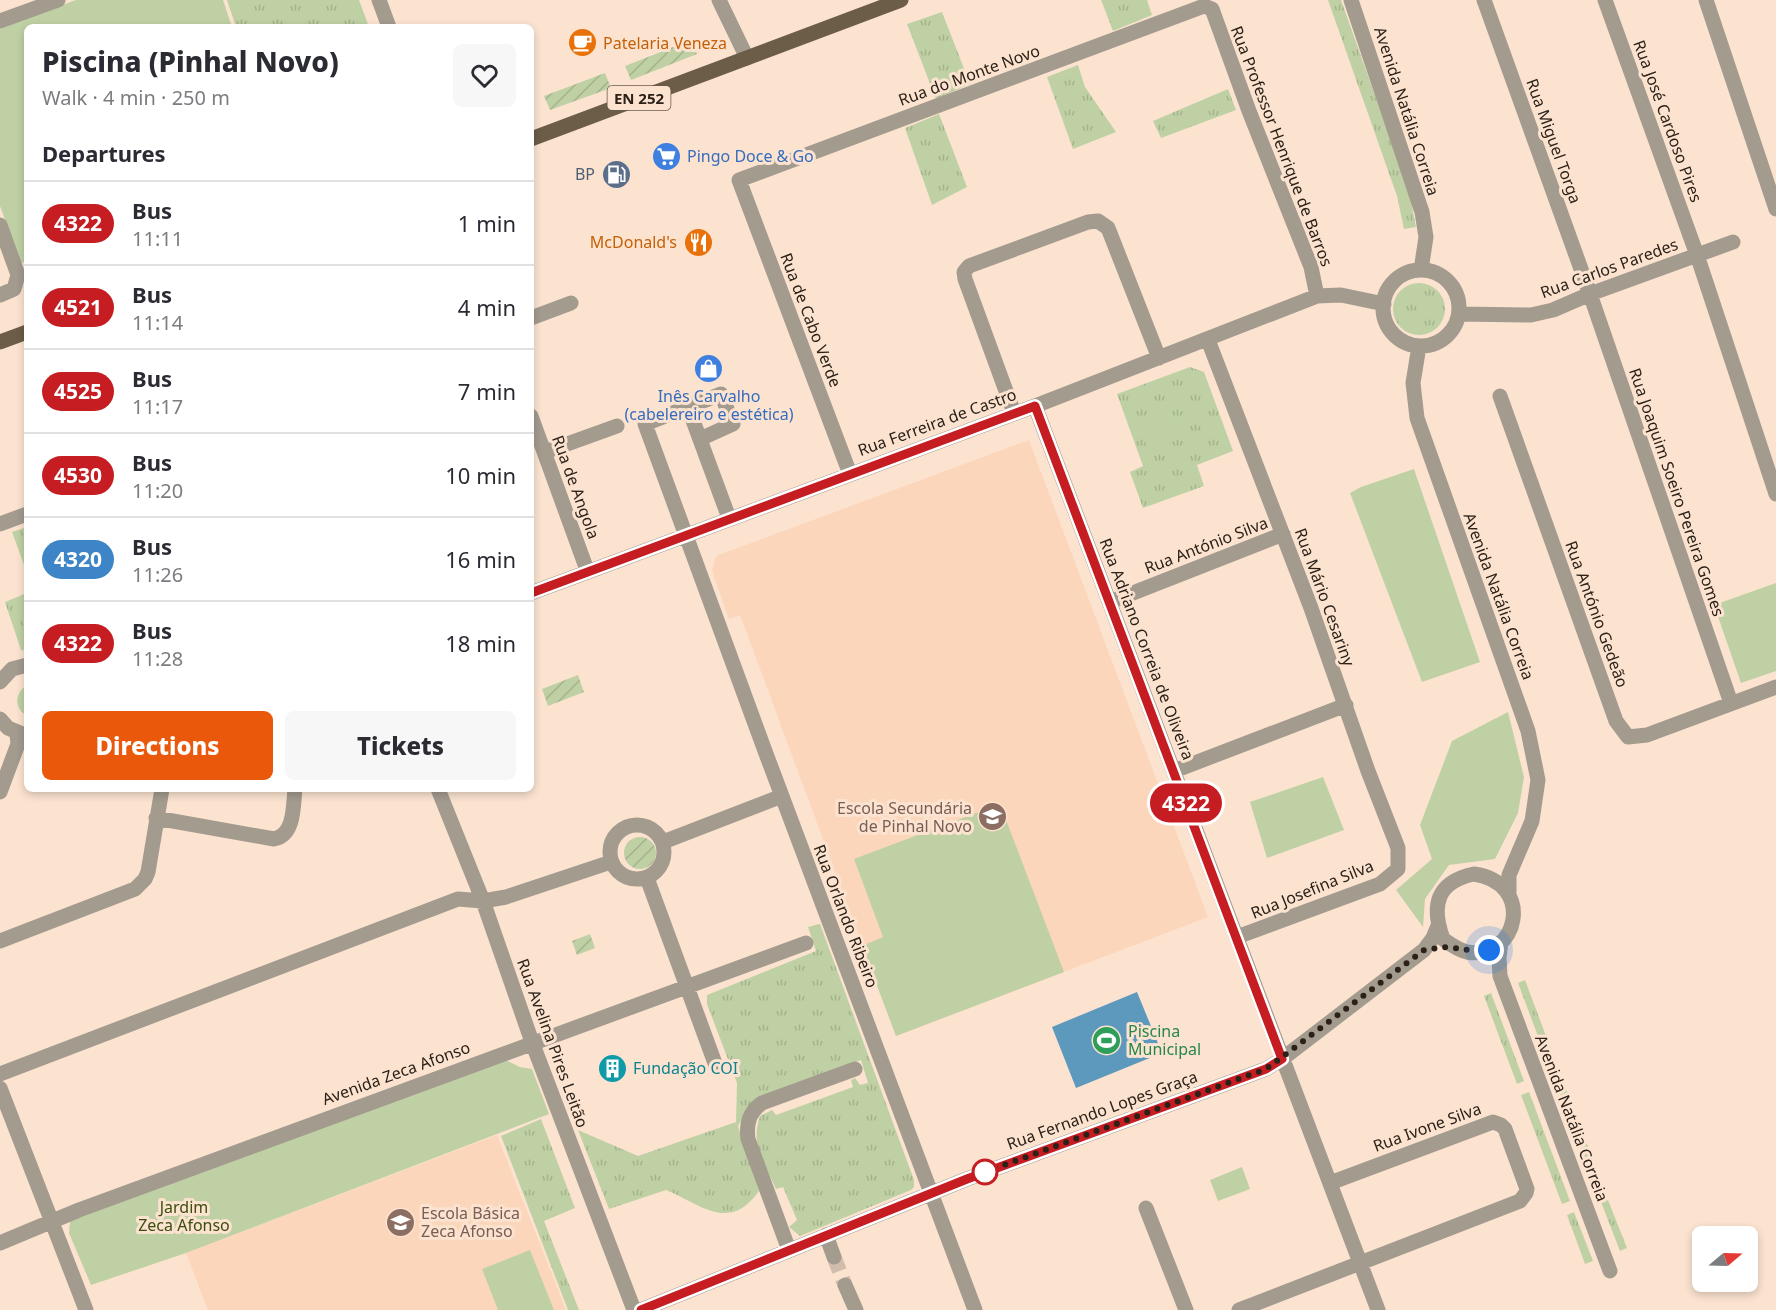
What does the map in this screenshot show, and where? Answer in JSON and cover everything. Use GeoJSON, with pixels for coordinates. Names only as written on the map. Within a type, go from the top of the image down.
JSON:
{"type":"FeatureCollection","features":[{"type":"Feature","properties":{"kind":"main road","name":"EN 252"},"geometry":{"type":"LineString","coordinates":[[534,138],[901,0]]}},
{"type":"Feature","properties":{"kind":"main road"},"geometry":{"type":"LineString","coordinates":[[0,342],[24,333]]}},
{"type":"Feature","properties":{"kind":"street"},"geometry":{"type":"LineString","coordinates":[[0,21],[58,0]]}},
{"type":"Feature","properties":{"kind":"street"},"geometry":{"type":"LineString","coordinates":[[379,0],[388,24]]}},
{"type":"Feature","properties":{"kind":"street"},"geometry":{"type":"LineString","coordinates":[[719,0],[747,58]]}},
{"type":"Feature","properties":{"kind":"street","name":"Avenida Natália Correia"},"geometry":{"type":"LineString","coordinates":[[1351,0],[1422,212],[1426,237],[1421,270]]}},
{"type":"Feature","properties":{"kind":"street","name":"Rua Miguel Torga"},"geometry":{"type":"LineString","coordinates":[[1484,0],[1590,294]]}},
{"type":"Feature","properties":{"kind":"street","name":"Rua José Cardoso Pires"},"geometry":{"type":"LineString","coordinates":[[1605,0],[1697,255],[1776,494]]}},
{"type":"Feature","properties":{"kind":"street"},"geometry":{"type":"LineString","coordinates":[[1706,0],[1776,209]]}},
{"type":"Feature","properties":{"kind":"street","name":"Rua do Monte Novo"},"geometry":{"type":"LineString","coordinates":[[739,180],[1203,6],[1212,9]]}},
{"type":"Feature","properties":{"kind":"street","name":"Rua Professor Henrique de Barros"},"geometry":{"type":"LineString","coordinates":[[1212,9],[1249,111],[1311,267],[1317,296]]}},
{"type":"Feature","properties":{"kind":"street","name":"Rua de Cabo Verde"},"geometry":{"type":"LineString","coordinates":[[739,180],[850,474]]}},
{"type":"Feature","properties":{"kind":"street"},"geometry":{"type":"LineString","coordinates":[[1014,413],[965,279],[964,272],[969,266],[1088,222],[1098,221],[1108,228],[1160,358]]}},
{"type":"Feature","properties":{"kind":"street"},"geometry":{"type":"LineString","coordinates":[[0,225],[18,275],[14,289],[0,295]]}},
{"type":"Feature","properties":{"kind":"street","name":"Rua Carlos Paredes"},"geometry":{"type":"LineString","coordinates":[[1459,314],[1531,315],[1553,310],[1590,294],[1733,242]]}},
{"type":"Feature","properties":{"kind":"street"},"geometry":{"type":"LineString","coordinates":[[1421,270],[1432,271],[1450,283],[1456,292],[1459,314],[1449,334],[1430,345],[1419,346],[1396,337],[1384,316],[1384,304],[1386,293],[1392,283],[1400,276],[1421,270]]}},
{"type":"Feature","properties":{"kind":"street","name":"Rua Joaquim Soeiro Pereira Gomes"},"geometry":{"type":"LineString","coordinates":[[1590,294],[1731,703]]}},
{"type":"Feature","properties":{"kind":"street","name":"Rua Ferreira de Castro"},"geometry":{"type":"LineString","coordinates":[[534,592],[587,570],[1035,406],[1317,296],[1341,295],[1384,304]]}},
{"type":"Feature","properties":{"kind":"street"},"geometry":{"type":"LineString","coordinates":[[534,317],[571,303]]}},
{"type":"Feature","properties":{"kind":"street","name":"Rua Mário Cesariny"},"geometry":{"type":"LineString","coordinates":[[1208,340],[1283,534],[1398,848],[1398,869]]}},
{"type":"Feature","properties":{"kind":"street","name":"Avenida Natália Correia"},"geometry":{"type":"LineString","coordinates":[[1419,346],[1413,383],[1417,418],[1528,731],[1538,780],[1532,821],[1509,875],[1509,894]]}},
{"type":"Feature","properties":{"kind":"street"},"geometry":{"type":"LineString","coordinates":[[700,439],[733,424],[721,394],[688,407],[729,518]]}},
{"type":"Feature","properties":{"kind":"street","name":"Rua António Gedeão"},"geometry":{"type":"LineString","coordinates":[[1500,396],[1616,721],[1628,737],[1647,735],[1731,703]]}},
{"type":"Feature","properties":{"kind":"street","name":"Rua Adriano Correia de Oliveira"},"geometry":{"type":"LineString","coordinates":[[1035,406],[1378,1310]]}},
{"type":"Feature","properties":{"kind":"street","name":"Rua Orlando Ribeiro"},"geometry":{"type":"LineString","coordinates":[[688,407],[645,424],[975,1310]]}},
{"type":"Feature","properties":{"kind":"street","name":"Rua de Angola"},"geometry":{"type":"LineString","coordinates":[[534,424],[587,570]]}},
{"type":"Feature","properties":{"kind":"street"},"geometry":{"type":"LineString","coordinates":[[545,452],[617,426]]}},
{"type":"Feature","properties":{"kind":"street"},"geometry":{"type":"LineString","coordinates":[[0,524],[24,515]]}},
{"type":"Feature","properties":{"kind":"street","name":"Rua António Silva"},"geometry":{"type":"LineString","coordinates":[[1110,602],[1283,534]]}},
{"type":"Feature","properties":{"kind":"street"},"geometry":{"type":"LineString","coordinates":[[0,682],[12,669],[24,666]]}},
{"type":"Feature","properties":{"kind":"street"},"geometry":{"type":"LineString","coordinates":[[1731,703],[1776,687]]}},
{"type":"Feature","properties":{"kind":"street"},"geometry":{"type":"LineString","coordinates":[[1174,771],[1346,705]]}},
{"type":"Feature","properties":{"kind":"street"},"geometry":{"type":"LineString","coordinates":[[0,719],[8,728],[22,735],[0,792]]}},
{"type":"Feature","properties":{"kind":"street"},"geometry":{"type":"LineString","coordinates":[[0,941],[135,889],[146,879],[161,792]]}},
{"type":"Feature","properties":{"kind":"street"},"geometry":{"type":"LineString","coordinates":[[156,818],[274,839],[280,838],[289,830],[295,792]]}},
{"type":"Feature","properties":{"kind":"street","name":"Rua Avelina Pires Leitão"},"geometry":{"type":"LineString","coordinates":[[439,792],[483,901],[532,1042],[634,1310]]}},
{"type":"Feature","properties":{"kind":"street"},"geometry":{"type":"LineString","coordinates":[[663,843],[782,796]]}},
{"type":"Feature","properties":{"kind":"street"},"geometry":{"type":"LineString","coordinates":[[642,825],[651,828],[663,843],[664,857],[661,866],[647,878],[633,880],[624,876],[611,862],[610,848],[613,839],[627,826],[642,825]]}},
{"type":"Feature","properties":{"kind":"street","name":"Avenida Natália Correia"},"geometry":{"type":"LineString","coordinates":[[1486,876],[1500,870],[1515,857]]}},
{"type":"Feature","properties":{"kind":"street"},"geometry":{"type":"LineString","coordinates":[[0,1074],[458,899],[483,901],[506,897],[611,862]]}},
{"type":"Feature","properties":{"kind":"street","name":"Rua Josefina Silva"},"geometry":{"type":"LineString","coordinates":[[1237,937],[1380,884],[1398,869]]}},
{"type":"Feature","properties":{"kind":"street"},"geometry":{"type":"LineString","coordinates":[[1424,950],[1440,948],[1462,950],[1489,950],[1501,942],[1509,932],[1514,920],[1513,907],[1509,894],[1498,882],[1486,876],[1474,874],[1460,877],[1451,882],[1439,899],[1436,912],[1443,939],[1462,950]]}},
{"type":"Feature","properties":{"kind":"street"},"geometry":{"type":"LineString","coordinates":[[647,878],[716,1066]]}},
{"type":"Feature","properties":{"kind":"street","name":"Rua Fernando Lopes Graça"},"geometry":{"type":"LineString","coordinates":[[641,1310],[932,1193],[1266,1069],[1424,950],[1438,926]]}},
{"type":"Feature","properties":{"kind":"street","name":"Avenida Zeca Afonso"},"geometry":{"type":"LineString","coordinates":[[0,1244],[52,1221],[806,942]]}},
{"type":"Feature","properties":{"kind":"street","name":"Avenida Natália Correia"},"geometry":{"type":"LineString","coordinates":[[1501,942],[1500,976],[1610,1271]]}},
{"type":"Feature","properties":{"kind":"street","name":"Avenida Natália Correia"},"geometry":{"type":"LineString","coordinates":[[1462,950],[1486,962],[1500,976]]}},
{"type":"Feature","properties":{"kind":"street"},"geometry":{"type":"LineString","coordinates":[[789,1250],[748,1139],[748,1121],[755,1108],[762,1103],[855,1069]]}},
{"type":"Feature","properties":{"kind":"street"},"geometry":{"type":"LineString","coordinates":[[0,1089],[86,1310]]}},
{"type":"Feature","properties":{"kind":"street","name":"Rua Ivone Silva"},"geometry":{"type":"LineString","coordinates":[[1239,1310],[1520,1202],[1527,1189],[1505,1130],[1502,1125],[1493,1122],[1330,1183]]}},
{"type":"Feature","properties":{"kind":"street"},"geometry":{"type":"LineString","coordinates":[[1146,1208],[1186,1310]]}},
{"type":"Feature","properties":{"kind":"street"},"geometry":{"type":"LineString","coordinates":[[826,1235],[834,1257]]}},
{"type":"Feature","properties":{"kind":"street"},"geometry":{"type":"LineString","coordinates":[[844,1285],[855,1310]]}},
{"type":"Feature","properties":{"kind":"shaded area","name":"Escola Secundária de Pinhal Novo"},"geometry":{"type":"Polygon","coordinates":[[[1029,440],[1208,917],[896,1036],[740,615],[729,619],[712,571],[716,556],[1029,440]]]}},
{"type":"Feature","properties":{"kind":"shaded area","name":"Escola Básica Zeca Afonso"},"geometry":{"type":"Polygon","coordinates":[[[497,1135],[566,1310],[208,1310],[186,1253],[497,1135]]]}},
{"type":"Feature","properties":{"kind":"green space"},"geometry":{"type":"Polygon","coordinates":[[[76,0],[223,0],[231,24],[24,24],[24,262],[21,263],[0,206],[0,28],[76,0]]]}},
{"type":"Feature","properties":{"kind":"green space"},"geometry":{"type":"Polygon","coordinates":[[[227,0],[359,0],[368,24],[235,24],[227,0]]]}},
{"type":"Feature","properties":{"kind":"green space"},"geometry":{"type":"Polygon","coordinates":[[[1101,0],[1147,0],[1152,15],[1113,31],[1101,0]]]}},
{"type":"Feature","properties":{"kind":"green space"},"geometry":{"type":"Polygon","coordinates":[[[1328,0],[1341,0],[1409,191],[1416,227],[1404,229],[1397,196],[1328,0]]]}},
{"type":"Feature","properties":{"kind":"green space"},"geometry":{"type":"Polygon","coordinates":[[[942,12],[970,84],[936,99],[907,24],[942,12]]]}},
{"type":"Feature","properties":{"kind":"green space"},"geometry":{"type":"Polygon","coordinates":[[[691,40],[697,54],[631,80],[625,66],[691,40]]]}},
{"type":"Feature","properties":{"kind":"green space"},"geometry":{"type":"Polygon","coordinates":[[[1078,65],[1085,87],[1116,132],[1073,149],[1047,77],[1078,65]]]}},
{"type":"Feature","properties":{"kind":"green space"},"geometry":{"type":"Polygon","coordinates":[[[605,73],[611,88],[550,110],[544,96],[605,73]]]}},
{"type":"Feature","properties":{"kind":"green space"},"geometry":{"type":"Polygon","coordinates":[[[1228,89],[1236,110],[1161,138],[1153,121],[1228,89]]]}},
{"type":"Feature","properties":{"kind":"green space"},"geometry":{"type":"Polygon","coordinates":[[[939,114],[967,187],[932,205],[905,128],[939,114]]]}},
{"type":"Feature","properties":{"kind":"green space"},"geometry":{"type":"Polygon","coordinates":[[[1414,283],[1424,283],[1433,287],[1441,295],[1445,309],[1441,323],[1433,331],[1424,335],[1414,335],[1405,331],[1397,323],[1393,314],[1393,304],[1397,295],[1405,287],[1414,283]]]}},
{"type":"Feature","properties":{"kind":"green space"},"geometry":{"type":"Polygon","coordinates":[[[1190,367],[1204,372],[1233,451],[1197,465],[1204,486],[1143,508],[1130,472],[1143,466],[1117,394],[1190,367]]]}},
{"type":"Feature","properties":{"kind":"green space"},"geometry":{"type":"Polygon","coordinates":[[[1168,409],[1180,439],[1149,451],[1137,420],[1168,409]]]}},
{"type":"Feature","properties":{"kind":"green space"},"geometry":{"type":"Polygon","coordinates":[[[1414,469],[1480,662],[1422,682],[1350,493],[1414,469]]]}},
{"type":"Feature","properties":{"kind":"green space"},"geometry":{"type":"Polygon","coordinates":[[[24,528],[24,565],[12,532],[24,528]]]}},
{"type":"Feature","properties":{"kind":"green space"},"geometry":{"type":"Polygon","coordinates":[[[1776,583],[1776,671],[1741,683],[1714,605],[1776,583]]]}},
{"type":"Feature","properties":{"kind":"green space"},"geometry":{"type":"Polygon","coordinates":[[[24,594],[24,650],[21,650],[5,602],[24,594]]]}},
{"type":"Feature","properties":{"kind":"green space"},"geometry":{"type":"Polygon","coordinates":[[[578,675],[584,692],[548,706],[542,689],[578,675]]]}},
{"type":"Feature","properties":{"kind":"green space"},"geometry":{"type":"Polygon","coordinates":[[[24,688],[24,714],[17,701],[24,688]]]}},
{"type":"Feature","properties":{"kind":"green space"},"geometry":{"type":"Polygon","coordinates":[[[1508,712],[1524,777],[1518,813],[1495,859],[1449,865],[1425,899],[1423,927],[1396,890],[1432,859],[1420,825],[1452,741],[1508,712]]]}},
{"type":"Feature","properties":{"kind":"green space"},"geometry":{"type":"Polygon","coordinates":[[[1323,777],[1344,830],[1267,858],[1250,802],[1323,777]]]}},
{"type":"Feature","properties":{"kind":"green space"},"geometry":{"type":"Polygon","coordinates":[[[1000,804],[1064,972],[896,1036],[862,946],[883,937],[854,859],[1000,804]]]}},
{"type":"Feature","properties":{"kind":"green space"},"geometry":{"type":"Polygon","coordinates":[[[640,837],[651,842],[656,853],[651,864],[640,869],[629,864],[624,853],[629,842],[640,837]]]}},
{"type":"Feature","properties":{"kind":"green space"},"geometry":{"type":"Polygon","coordinates":[[[820,924],[914,1180],[914,1187],[800,1236],[789,1227],[797,1220],[783,1187],[776,1189],[760,1154],[757,1127],[760,1116],[772,1110],[776,1115],[853,1087],[851,1080],[855,1078],[860,1085],[868,1083],[861,1060],[757,1100],[747,1111],[738,1126],[759,1191],[748,1204],[737,1211],[715,1212],[666,1190],[609,1209],[578,1130],[638,1156],[736,1122],[737,1083],[707,1004],[707,995],[816,951],[808,927],[820,924]]]}},
{"type":"Feature","properties":{"kind":"green space"},"geometry":{"type":"Polygon","coordinates":[[[590,934],[595,948],[577,955],[572,941],[590,934]]]}},
{"type":"Feature","properties":{"kind":"green space"},"geometry":{"type":"Polygon","coordinates":[[[1525,980],[1558,1068],[1551,1071],[1518,983],[1525,980]]]}},
{"type":"Feature","properties":{"kind":"green space"},"geometry":{"type":"Polygon","coordinates":[[[1491,993],[1524,1081],[1517,1084],[1484,996],[1491,993]]]}},
{"type":"Feature","properties":{"kind":"green space","name":"Jardim Zeca Afonso"},"geometry":{"type":"Polygon","coordinates":[[[503,1059],[520,1067],[532,1069],[549,1114],[186,1253],[91,1285],[69,1233],[70,1221],[503,1059]]]}},
{"type":"Feature","properties":{"kind":"green space"},"geometry":{"type":"Polygon","coordinates":[[[1562,1079],[1604,1188],[1597,1191],[1555,1082],[1562,1079]]]}},
{"type":"Feature","properties":{"kind":"green space"},"geometry":{"type":"Polygon","coordinates":[[[1529,1092],[1570,1201],[1562,1204],[1521,1095],[1529,1092]]]}},
{"type":"Feature","properties":{"kind":"green space"},"geometry":{"type":"Polygon","coordinates":[[[541,1119],[575,1208],[544,1221],[579,1310],[568,1310],[501,1136],[541,1119]]]}},
{"type":"Feature","properties":{"kind":"green space"},"geometry":{"type":"Polygon","coordinates":[[[1242,1167],[1250,1189],[1218,1201],[1210,1180],[1242,1167]]]}},
{"type":"Feature","properties":{"kind":"green space"},"geometry":{"type":"Polygon","coordinates":[[[1608,1200],[1627,1248],[1620,1251],[1601,1202],[1608,1200]]]}},
{"type":"Feature","properties":{"kind":"green space"},"geometry":{"type":"Polygon","coordinates":[[[1574,1212],[1593,1261],[1585,1264],[1567,1215],[1574,1212]]]}},
{"type":"Feature","properties":{"kind":"green space"},"geometry":{"type":"Polygon","coordinates":[[[530,1250],[554,1310],[498,1310],[482,1269],[530,1250]]]}},
{"type":"Feature","properties":{"kind":"water","name":"Piscina Municipal"},"geometry":{"type":"Polygon","coordinates":[[[1137,992],[1162,1053],[1076,1088],[1052,1027],[1137,992]]]}},
{"type":"Feature","properties":{"kind":"tunnel"},"geometry":{"type":"LineString","coordinates":[[834,1257],[845,1285]]}},
{"type":"Feature","properties":{"kind":"bus line","name":"4322"},"geometry":{"type":"LineString","coordinates":[[534,592],[587,570],[1035,406],[1282,1059],[1266,1069],[967,1179],[641,1310]]}},
{"type":"Feature","properties":{"kind":"place","name":"Patelaria Veneza"},"geometry":{"type":"Point","coordinates":[582,43]}},
{"type":"Feature","properties":{"kind":"place","name":"Pingo Doce & Go"},"geometry":{"type":"Point","coordinates":[666,156]}},
{"type":"Feature","properties":{"kind":"place","name":"BP"},"geometry":{"type":"Point","coordinates":[616,174]}},
{"type":"Feature","properties":{"kind":"place","name":"McDonald's"},"geometry":{"type":"Point","coordinates":[698,242]}},
{"type":"Feature","properties":{"kind":"place","name":"Inês Carvalho (cabelereiro e estética)"},"geometry":{"type":"Point","coordinates":[709,368]}},
{"type":"Feature","properties":{"kind":"place","name":"Escola Secundária de Pinhal Novo"},"geometry":{"type":"Point","coordinates":[993,817]}},
{"type":"Feature","properties":{"kind":"place","name":"Piscina Municipal"},"geometry":{"type":"Point","coordinates":[1107,1040]}},
{"type":"Feature","properties":{"kind":"place","name":"Fundação COI"},"geometry":{"type":"Point","coordinates":[612,1068]}},
{"type":"Feature","properties":{"kind":"place","name":"Escola Básica Zeca Afonso"},"geometry":{"type":"Point","coordinates":[400,1222]}},
{"type":"Feature","properties":{"kind":"route"},"geometry":{"type":"LineString","coordinates":[[985,1172],[1266,1069],[1424,950],[1456,948],[1468,952],[1481,952],[1489,950]]}}]}
